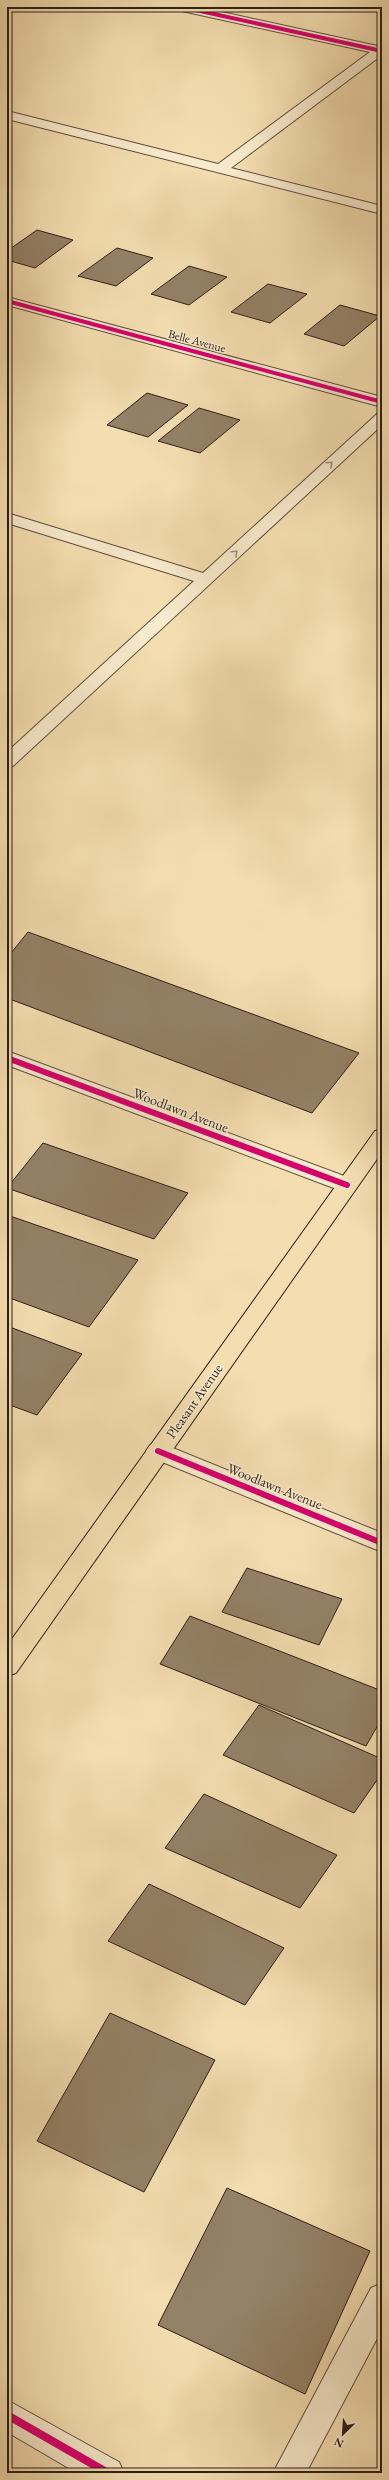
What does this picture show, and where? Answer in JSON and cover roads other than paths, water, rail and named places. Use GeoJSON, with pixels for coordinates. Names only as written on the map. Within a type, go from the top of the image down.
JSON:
{"type":"FeatureCollection","features":[{"type":"Feature","properties":{"kind":"main road","name":"Pleasant Avenue"},"geometry":{"type":"LineString","coordinates":[[7,1666],[382,1136]]}},
{"type":"Feature","properties":{"kind":"street"},"geometry":{"type":"LineString","coordinates":[[182,7],[380,51]]}},
{"type":"Feature","properties":{"kind":"street"},"geometry":{"type":"LineString","coordinates":[[220,170],[380,51]]}},
{"type":"Feature","properties":{"kind":"street"},"geometry":{"type":"LineString","coordinates":[[7,115],[382,210]]}},
{"type":"Feature","properties":{"kind":"street","name":"Belle Avenue"},"geometry":{"type":"LineString","coordinates":[[7,301],[382,402]]}},
{"type":"Feature","properties":{"kind":"street"},"geometry":{"type":"LineString","coordinates":[[7,762],[382,416]]}},
{"type":"Feature","properties":{"kind":"street"},"geometry":{"type":"LineString","coordinates":[[7,518],[206,579]]}},
{"type":"Feature","properties":{"kind":"street","name":"Woodlawn Avenue"},"geometry":{"type":"LineString","coordinates":[[7,1058],[347,1185]]}},
{"type":"Feature","properties":{"kind":"street","name":"Woodlawn Avenue"},"geometry":{"type":"LineString","coordinates":[[158,1451],[382,1543]]}},
{"type":"Feature","properties":{"kind":"street"},"geometry":{"type":"LineString","coordinates":[[289,2473],[382,2298]]}},
{"type":"Feature","properties":{"kind":"street"},"geometry":{"type":"LineString","coordinates":[[7,2415],[108,2473]]}}]}
